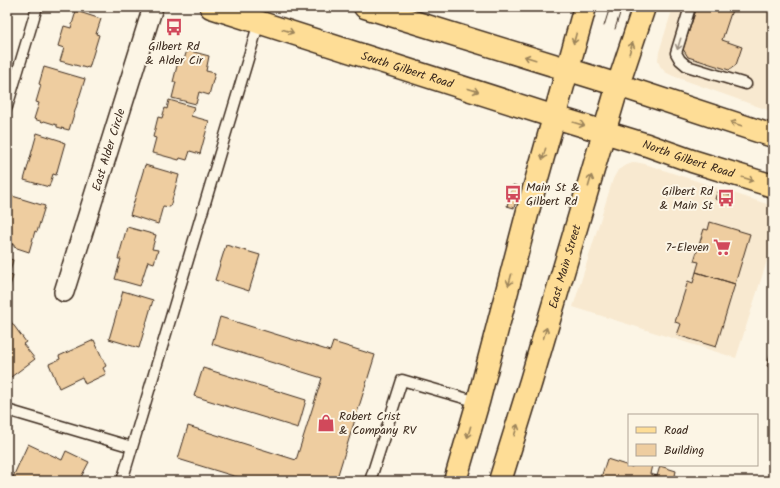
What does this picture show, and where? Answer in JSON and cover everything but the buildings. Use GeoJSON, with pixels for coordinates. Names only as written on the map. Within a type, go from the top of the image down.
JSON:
{"type":"FeatureCollection","features":[{"type":"Feature","properties":{"kind":"main road","name":"South Gilbert Road"},"geometry":{"type":"LineString","coordinates":[[211,7],[604,132]]}},
{"type":"Feature","properties":{"kind":"main road"},"geometry":{"type":"LineString","coordinates":[[365,7],[618,85],[773,136]]}},
{"type":"Feature","properties":{"kind":"main road"},"geometry":{"type":"LineString","coordinates":[[455,481],[478,402],[530,203],[584,7]]}},
{"type":"Feature","properties":{"kind":"main road","name":"East Main Street"},"geometry":{"type":"LineString","coordinates":[[500,481],[618,85],[644,7]]}},
{"type":"Feature","properties":{"kind":"main road","name":"North Gilbert Road"},"geometry":{"type":"LineString","coordinates":[[604,132],[773,186]]}},
{"type":"Feature","properties":{"kind":"street","name":"East Alder Circle"},"geometry":{"type":"LineString","coordinates":[[64,292],[153,7]]}},
{"type":"Feature","properties":{"kind":"lane"},"geometry":{"type":"LineString","coordinates":[[7,107],[37,7]]}},
{"type":"Feature","properties":{"kind":"lane"},"geometry":{"type":"LineString","coordinates":[[690,7],[676,54],[680,60],[687,66],[746,84]]}},
{"type":"Feature","properties":{"kind":"lane"},"geometry":{"type":"LineString","coordinates":[[122,481],[259,22]]}},
{"type":"Feature","properties":{"kind":"lane"},"geometry":{"type":"LineString","coordinates":[[370,481],[402,380],[478,402]]}},
{"type":"Feature","properties":{"kind":"lane"},"geometry":{"type":"LineString","coordinates":[[7,410],[132,447]]}},
{"type":"Feature","properties":{"kind":"shaded area"},"geometry":{"type":"Polygon","coordinates":[[[673,7],[677,9],[678,7],[773,7],[773,112],[665,72],[660,66],[658,60],[659,52],[673,7]]]}},
{"type":"Feature","properties":{"kind":"shaded area"},"geometry":{"type":"Polygon","coordinates":[[[635,162],[773,206],[773,242],[736,358],[573,307],[613,179],[618,170],[635,162]]]}},
{"type":"Feature","properties":{"kind":"tram line"},"geometry":{"type":"LineString","coordinates":[[604,26],[610,7]]}},
{"type":"Feature","properties":{"kind":"tram line"},"geometry":{"type":"LineString","coordinates":[[615,29],[622,7]]}},
{"type":"Feature","properties":{"kind":"place","name":"Gilbert Rd & Alder Cir"},"geometry":{"type":"Point","coordinates":[174,27]}},
{"type":"Feature","properties":{"kind":"place","name":"Main St & Gilbert Rd"},"geometry":{"type":"Point","coordinates":[513,194]}},
{"type":"Feature","properties":{"kind":"place","name":"Gilbert Rd & Main St"},"geometry":{"type":"Point","coordinates":[726,198]}},
{"type":"Feature","properties":{"kind":"place","name":"7-Eleven"},"geometry":{"type":"Point","coordinates":[722,247]}},
{"type":"Feature","properties":{"kind":"place","name":"Robert Crist & Company RV"},"geometry":{"type":"Point","coordinates":[326,423]}}]}
